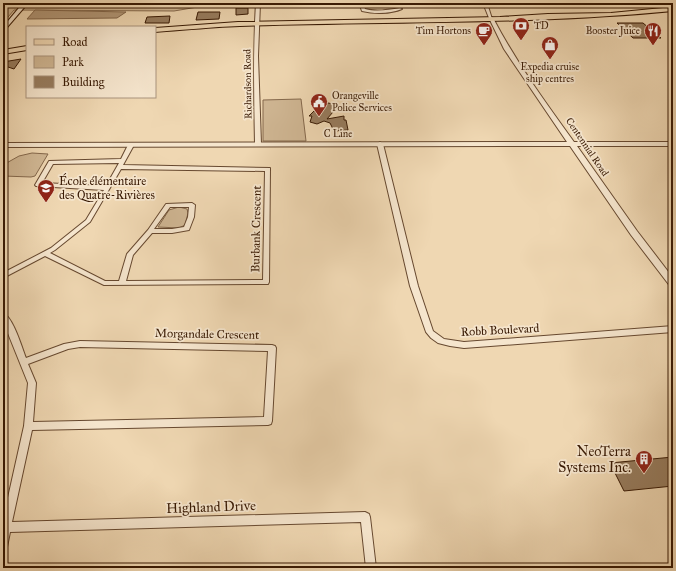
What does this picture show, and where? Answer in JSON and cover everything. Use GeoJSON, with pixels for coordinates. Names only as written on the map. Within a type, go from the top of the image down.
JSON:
{"type":"FeatureCollection","features":[{"type":"Feature","properties":{"kind":"main road"},"geometry":{"type":"LineString","coordinates":[[3,30],[26,3]]}},
{"type":"Feature","properties":{"kind":"main road"},"geometry":{"type":"LineString","coordinates":[[156,30],[256,24],[611,15],[673,9]]}},
{"type":"Feature","properties":{"kind":"main road"},"geometry":{"type":"LineString","coordinates":[[3,52],[26,48]]}},
{"type":"Feature","properties":{"kind":"street","name":"Richardson Road"},"geometry":{"type":"LineString","coordinates":[[258,3],[256,24],[258,144]]}},
{"type":"Feature","properties":{"kind":"street"},"geometry":{"type":"LineString","coordinates":[[361,3],[363,10],[367,11],[391,11],[400,9]]}},
{"type":"Feature","properties":{"kind":"street"},"geometry":{"type":"LineString","coordinates":[[485,3],[492,19]]}},
{"type":"Feature","properties":{"kind":"street","name":"Centennial Road"},"geometry":{"type":"LineString","coordinates":[[492,19],[507,49],[634,233],[673,284]]}},
{"type":"Feature","properties":{"kind":"street","name":"C Line"},"geometry":{"type":"LineString","coordinates":[[3,144],[673,144]]}},
{"type":"Feature","properties":{"kind":"street","name":"Robb Boulevard"},"geometry":{"type":"LineString","coordinates":[[380,144],[414,286],[433,337],[447,343],[464,345],[673,329]]}},
{"type":"Feature","properties":{"kind":"street"},"geometry":{"type":"LineString","coordinates":[[3,276],[44,253],[70,236],[88,221],[131,145]]}},
{"type":"Feature","properties":{"kind":"street"},"geometry":{"type":"LineString","coordinates":[[108,188],[38,185],[51,162],[121,164]]}},
{"type":"Feature","properties":{"kind":"street","name":"Burbank Crescent"},"geometry":{"type":"LineString","coordinates":[[44,253],[104,283],[266,282],[268,169],[121,164]]}},
{"type":"Feature","properties":{"kind":"street"},"geometry":{"type":"LineString","coordinates":[[122,283],[130,254],[168,205],[192,204],[191,217],[187,229],[172,231],[150,230]]}},
{"type":"Feature","properties":{"kind":"street"},"geometry":{"type":"LineString","coordinates":[[3,543],[28,426],[32,383],[24,362],[4,320]]}},
{"type":"Feature","properties":{"kind":"street","name":"Morgandale Crescent"},"geometry":{"type":"LineString","coordinates":[[24,362],[67,346],[80,344],[272,348],[268,421],[28,426]]}},
{"type":"Feature","properties":{"kind":"street","name":"Highland Drive"},"geometry":{"type":"LineString","coordinates":[[7,527],[365,517],[371,568]]}},
{"type":"Feature","properties":{"kind":"green space"},"geometry":{"type":"Polygon","coordinates":[[[3,3],[221,3],[174,11],[14,10],[3,23],[3,3]]]}},
{"type":"Feature","properties":{"kind":"green space"},"geometry":{"type":"Polygon","coordinates":[[[301,99],[306,141],[263,141],[263,100],[301,99]]]}},
{"type":"Feature","properties":{"kind":"green space"},"geometry":{"type":"Polygon","coordinates":[[[32,153],[48,154],[35,176],[3,176],[3,165],[19,156],[32,153]]]}},
{"type":"Feature","properties":{"kind":"green space"},"geometry":{"type":"Polygon","coordinates":[[[179,207],[187,209],[188,213],[185,225],[179,228],[158,227],[169,210],[179,207]]]}},
{"type":"Feature","properties":{"kind":"shaded area"},"geometry":{"type":"Polygon","coordinates":[[[35,10],[126,12],[117,18],[27,19],[35,10]]]}},
{"type":"Feature","properties":{"kind":"building"},"geometry":{"type":"Polygon","coordinates":[[[236,8],[248,8],[248,14],[236,15],[236,8]]]}},
{"type":"Feature","properties":{"kind":"building"},"geometry":{"type":"Polygon","coordinates":[[[198,12],[220,12],[219,19],[196,20],[198,12]]]}},
{"type":"Feature","properties":{"kind":"building"},"geometry":{"type":"Polygon","coordinates":[[[170,16],[169,23],[145,23],[147,17],[170,16]]]}},
{"type":"Feature","properties":{"kind":"building"},"geometry":{"type":"Polygon","coordinates":[[[617,23],[643,23],[661,38],[633,38],[617,23]]]}},
{"type":"Feature","properties":{"kind":"building"},"geometry":{"type":"Polygon","coordinates":[[[21,59],[14,69],[8,67],[3,68],[3,62],[21,59]]]}},
{"type":"Feature","properties":{"kind":"building","name":"Orangeville Police Services"},"geometry":{"type":"Polygon","coordinates":[[[328,103],[339,105],[327,119],[344,116],[348,130],[334,131],[330,123],[324,121],[317,124],[310,122],[312,116],[309,116],[317,108],[322,110],[328,103]]]}},
{"type":"Feature","properties":{"kind":"building","name":"NeoTerra Systems Inc."},"geometry":{"type":"Polygon","coordinates":[[[673,457],[673,486],[624,491],[610,463],[673,457]]]}},
{"type":"Feature","properties":{"kind":"place","name":"TD"},"geometry":{"type":"Point","coordinates":[521,41]}},
{"type":"Feature","properties":{"kind":"place","name":"Tim Hortons"},"geometry":{"type":"Point","coordinates":[484,46]}},
{"type":"Feature","properties":{"kind":"place","name":"Booster Juice"},"geometry":{"type":"Point","coordinates":[653,46]}},
{"type":"Feature","properties":{"kind":"place","name":"Expedia cruise ship centres"},"geometry":{"type":"Point","coordinates":[550,60]}},
{"type":"Feature","properties":{"kind":"place","name":"Orangeville Police Services"},"geometry":{"type":"Point","coordinates":[319,117]}},
{"type":"Feature","properties":{"kind":"place","name":"École élémentaire des Quatre-Rivières"},"geometry":{"type":"Point","coordinates":[46,203]}},
{"type":"Feature","properties":{"kind":"place","name":"NeoTerra Systems Inc."},"geometry":{"type":"Point","coordinates":[644,474]}}]}
